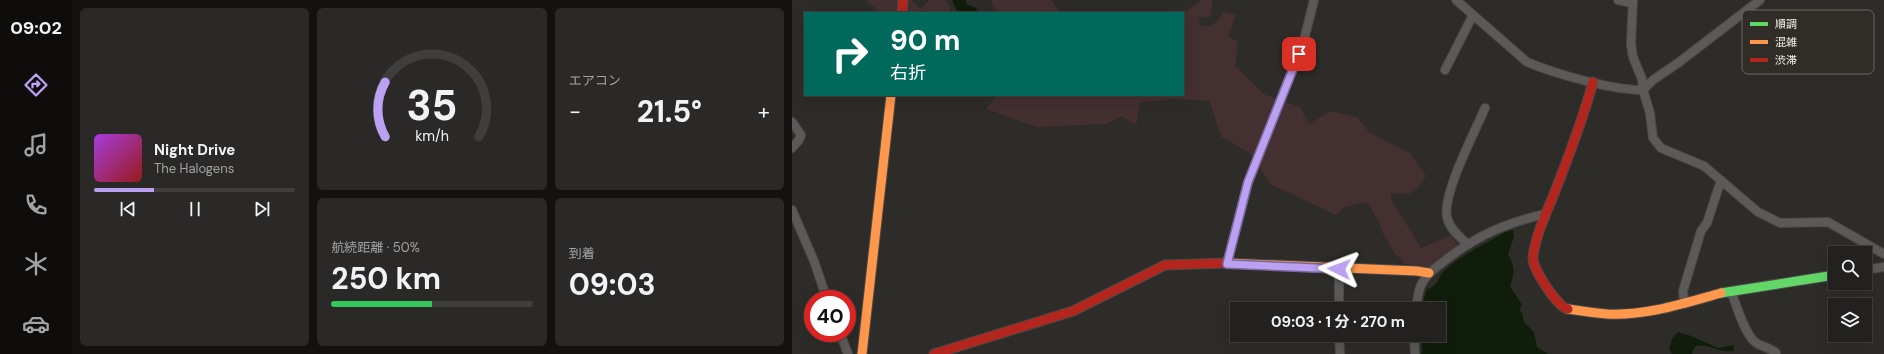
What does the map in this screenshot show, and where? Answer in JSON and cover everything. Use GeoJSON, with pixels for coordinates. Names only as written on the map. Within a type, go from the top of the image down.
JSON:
{"type":"FeatureCollection","features":[{"type":"Feature","properties":{"kind":"street"},"geometry":{"type":"LineString","coordinates":[[902,12],[903,0]]}},
{"type":"Feature","properties":{"kind":"street"},"geometry":{"type":"LineString","coordinates":[[1227,264],[1248,182],[1304,40],[1314,0]]}},
{"type":"Feature","properties":{"kind":"street"},"geometry":{"type":"LineString","coordinates":[[1457,0],[1527,62],[1539,67],[1593,82],[1630,90],[1643,90],[1653,80],[1678,64],[1742,14]]}},
{"type":"Feature","properties":{"kind":"street"},"geometry":{"type":"LineString","coordinates":[[1618,0],[1633,2],[1630,44],[1633,57],[1642,79],[1643,90],[1650,113],[1654,138],[1661,148],[1700,163],[1758,212],[1780,223],[1828,222],[1884,254]]}},
{"type":"Feature","properties":{"kind":"street"},"geometry":{"type":"LineString","coordinates":[[1747,10],[1760,0]]}},
{"type":"Feature","properties":{"kind":"street"},"geometry":{"type":"LineString","coordinates":[[1445,70],[1473,15]]}},
{"type":"Feature","properties":{"kind":"street"},"geometry":{"type":"LineString","coordinates":[[1593,82],[1581,126],[1545,214],[1532,259],[1536,270],[1555,299],[1565,309],[1608,314],[1631,313],[1660,309],[1731,291],[1828,276]]}},
{"type":"Feature","properties":{"kind":"street"},"geometry":{"type":"LineString","coordinates":[[862,354],[892,96]]}},
{"type":"Feature","properties":{"kind":"street"},"geometry":{"type":"LineString","coordinates":[[1467,244],[1451,227],[1446,216],[1450,190],[1485,108]]}},
{"type":"Feature","properties":{"kind":"street"},"geometry":{"type":"LineString","coordinates":[[792,122],[801,135],[799,140],[792,148]]}},
{"type":"Feature","properties":{"kind":"street"},"geometry":{"type":"LineString","coordinates":[[1684,302],[1683,291],[1701,230],[1707,223],[1721,180]]}},
{"type":"Feature","properties":{"kind":"street"},"geometry":{"type":"LineString","coordinates":[[792,210],[814,261],[824,290]]}},
{"type":"Feature","properties":{"kind":"street"},"geometry":{"type":"LineString","coordinates":[[1418,302],[1421,286],[1429,273],[1467,244],[1495,229],[1520,220],[1545,214]]}},
{"type":"Feature","properties":{"kind":"street"},"geometry":{"type":"LineString","coordinates":[[934,354],[1073,311],[1165,265],[1227,264],[1417,271],[1429,273]]}},
{"type":"Feature","properties":{"kind":"street"},"geometry":{"type":"LineString","coordinates":[[1872,269],[1884,267]]}},
{"type":"Feature","properties":{"kind":"street"},"geometry":{"type":"LineString","coordinates":[[1339,269],[1339,302]]}},
{"type":"Feature","properties":{"kind":"street"},"geometry":{"type":"LineString","coordinates":[[1731,291],[1749,336],[1754,342],[1772,349],[1776,353],[1774,354]]}},
{"type":"Feature","properties":{"kind":"street"},"geometry":{"type":"LineString","coordinates":[[843,342],[848,354]]}},
{"type":"Feature","properties":{"kind":"street"},"geometry":{"type":"LineString","coordinates":[[1339,342],[1340,354]]}},
{"type":"Feature","properties":{"kind":"street"},"geometry":{"type":"LineString","coordinates":[[1414,342],[1415,354]]}},
{"type":"Feature","properties":{"kind":"shaded area"},"geometry":{"type":"Polygon","coordinates":[[[866,0],[911,0],[921,9],[929,0],[945,0],[952,12],[876,12],[875,8],[866,0]]]}},
{"type":"Feature","properties":{"kind":"shaded area"},"geometry":{"type":"Polygon","coordinates":[[[952,0],[966,0],[966,4],[976,8],[978,12],[958,12],[952,0]]]}},
{"type":"Feature","properties":{"kind":"shaded area"},"geometry":{"type":"Polygon","coordinates":[[[991,0],[1051,0],[1060,12],[999,12],[994,9],[991,0]]]}},
{"type":"Feature","properties":{"kind":"shaded area"},"geometry":{"type":"Polygon","coordinates":[[[1202,0],[1212,0],[1211,16],[1198,18],[1200,26],[1212,26],[1224,12],[1235,15],[1228,36],[1238,42],[1235,66],[1264,94],[1300,107],[1309,124],[1330,111],[1357,117],[1369,132],[1410,153],[1426,176],[1416,190],[1408,194],[1391,193],[1391,199],[1421,248],[1451,235],[1459,246],[1433,268],[1405,264],[1395,253],[1384,236],[1378,220],[1367,202],[1345,207],[1336,215],[1270,184],[1250,153],[1221,137],[1210,101],[1173,99],[1140,103],[1136,125],[1122,116],[1106,124],[1037,127],[986,109],[996,96],[1184,96],[1184,16],[1187,11],[1202,0]]]}},
{"type":"Feature","properties":{"kind":"shaded area"},"geometry":{"type":"Polygon","coordinates":[[[1513,230],[1514,237],[1508,254],[1514,270],[1510,286],[1522,305],[1519,310],[1523,314],[1523,321],[1534,332],[1537,347],[1548,354],[1421,354],[1421,342],[1446,342],[1446,302],[1423,302],[1427,289],[1436,284],[1445,270],[1459,259],[1506,232],[1513,230]]]}},
{"type":"Feature","properties":{"kind":"shaded area"},"geometry":{"type":"Polygon","coordinates":[[[1678,332],[1718,348],[1734,345],[1734,350],[1724,351],[1705,346],[1696,346],[1692,354],[1672,354],[1669,349],[1672,339],[1678,332]]]}},
{"type":"Feature","properties":{"kind":"traffic: fast"},"geometry":{"type":"LineString","coordinates":[[1721,293],[1828,276]]}},
{"type":"Feature","properties":{"kind":"traffic: slow"},"geometry":{"type":"LineString","coordinates":[[862,354],[891,96]]}},
{"type":"Feature","properties":{"kind":"traffic: slow"},"geometry":{"type":"LineString","coordinates":[[1227,263],[1417,271],[1429,273]]}},
{"type":"Feature","properties":{"kind":"traffic: slow"},"geometry":{"type":"LineString","coordinates":[[1568,309],[1607,314],[1636,313],[1679,305],[1721,293]]}},
{"type":"Feature","properties":{"kind":"traffic: jam"},"geometry":{"type":"LineString","coordinates":[[902,12],[903,0]]}},
{"type":"Feature","properties":{"kind":"traffic: jam"},"geometry":{"type":"LineString","coordinates":[[1568,309],[1558,302],[1546,287],[1537,270],[1533,258],[1536,240],[1576,136],[1593,82]]}},
{"type":"Feature","properties":{"kind":"traffic: jam"},"geometry":{"type":"LineString","coordinates":[[934,354],[1073,311],[1165,265],[1227,263]]}},
{"type":"Feature","properties":{"kind":"route"},"geometry":{"type":"LineString","coordinates":[[1299,54],[1248,182],[1227,264],[1339,269]]}}]}
